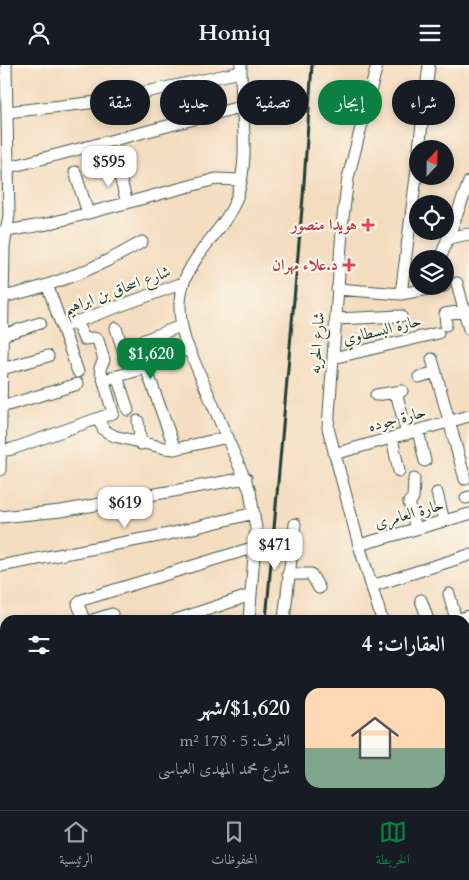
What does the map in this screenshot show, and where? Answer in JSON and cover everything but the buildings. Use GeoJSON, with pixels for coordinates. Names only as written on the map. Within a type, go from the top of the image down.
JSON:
{"type":"FeatureCollection","features":[{"type":"Feature","properties":{"kind":"street","name":"شارع الحريه"},"geometry":{"type":"LineString","coordinates":[[377,65],[348,178],[337,289],[334,359],[328,428],[358,545],[381,615]]}},
{"type":"Feature","properties":{"kind":"street"},"geometry":{"type":"LineString","coordinates":[[420,140],[429,65]]}},
{"type":"Feature","properties":{"kind":"street"},"geometry":{"type":"LineString","coordinates":[[7,113],[98,102],[241,68]]}},
{"type":"Feature","properties":{"kind":"street"},"geometry":{"type":"LineString","coordinates":[[0,470],[3,232],[9,215],[10,167],[4,72]]}},
{"type":"Feature","properties":{"kind":"street"},"geometry":{"type":"LineString","coordinates":[[10,167],[237,108]]}},
{"type":"Feature","properties":{"kind":"street"},"geometry":{"type":"LineString","coordinates":[[243,125],[240,180],[237,198],[230,215],[191,263],[183,283],[179,302],[182,327],[189,349],[246,478],[254,513],[255,547],[249,615]]}},
{"type":"Feature","properties":{"kind":"street"},"geometry":{"type":"LineString","coordinates":[[117,166],[127,203]]}},
{"type":"Feature","properties":{"kind":"street"},"geometry":{"type":"LineString","coordinates":[[75,172],[88,213]]}},
{"type":"Feature","properties":{"kind":"street"},"geometry":{"type":"LineString","coordinates":[[3,232],[88,213],[216,179],[240,180]]}},
{"type":"Feature","properties":{"kind":"street"},"geometry":{"type":"LineString","coordinates":[[454,224],[469,183]]}},
{"type":"Feature","properties":{"kind":"street"},"geometry":{"type":"LineString","coordinates":[[402,293],[415,185]]}},
{"type":"Feature","properties":{"kind":"street"},"geometry":{"type":"LineString","coordinates":[[454,237],[469,234]]}},
{"type":"Feature","properties":{"kind":"street"},"geometry":{"type":"LineString","coordinates":[[3,297],[48,287],[96,266],[142,242]]}},
{"type":"Feature","properties":{"kind":"street"},"geometry":{"type":"LineString","coordinates":[[454,284],[469,281]]}},
{"type":"Feature","properties":{"kind":"street","name":"شارع اسحاق بن ابراهيم"},"geometry":{"type":"LineString","coordinates":[[62,327],[183,283]]}},
{"type":"Feature","properties":{"kind":"street"},"geometry":{"type":"LineString","coordinates":[[457,283],[467,310],[469,329]]}},
{"type":"Feature","properties":{"kind":"street"},"geometry":{"type":"LineString","coordinates":[[1,407],[78,378],[48,287]]}},
{"type":"Feature","properties":{"kind":"street"},"geometry":{"type":"LineString","coordinates":[[337,289],[409,292]]}},
{"type":"Feature","properties":{"kind":"street","name":"حارة البسطاوي"},"geometry":{"type":"LineString","coordinates":[[334,359],[442,329],[445,313],[467,310]]}},
{"type":"Feature","properties":{"kind":"street"},"geometry":{"type":"LineString","coordinates":[[336,319],[402,316]]}},
{"type":"Feature","properties":{"kind":"street"},"geometry":{"type":"LineString","coordinates":[[0,451],[12,449],[113,413],[100,368],[104,361],[96,338],[84,339],[76,321]]}},
{"type":"Feature","properties":{"kind":"street"},"geometry":{"type":"LineString","coordinates":[[3,335],[40,323]]}},
{"type":"Feature","properties":{"kind":"street"},"geometry":{"type":"LineString","coordinates":[[139,342],[182,327]]}},
{"type":"Feature","properties":{"kind":"street"},"geometry":{"type":"LineString","coordinates":[[102,355],[123,352],[116,328]]}},
{"type":"Feature","properties":{"kind":"street"},"geometry":{"type":"LineString","coordinates":[[175,449],[146,368],[148,363],[189,349]]}},
{"type":"Feature","properties":{"kind":"street"},"geometry":{"type":"LineString","coordinates":[[2,369],[48,355]]}},
{"type":"Feature","properties":{"kind":"street"},"geometry":{"type":"LineString","coordinates":[[432,359],[466,479]]}},
{"type":"Feature","properties":{"kind":"street"},"geometry":{"type":"LineString","coordinates":[[104,380],[146,368]]}},
{"type":"Feature","properties":{"kind":"street"},"geometry":{"type":"LineString","coordinates":[[419,377],[436,372]]}},
{"type":"Feature","properties":{"kind":"street"},"geometry":{"type":"LineString","coordinates":[[117,376],[128,410]]}},
{"type":"Feature","properties":{"kind":"street"},"geometry":{"type":"LineString","coordinates":[[376,395],[399,391],[407,434]]}},
{"type":"Feature","properties":{"kind":"street","name":"حارة جوده"},"geometry":{"type":"LineString","coordinates":[[334,454],[469,416]]}},
{"type":"Feature","properties":{"kind":"street"},"geometry":{"type":"LineString","coordinates":[[98,419],[108,433],[141,443],[175,449],[228,437]]}},
{"type":"Feature","properties":{"kind":"street"},"geometry":{"type":"LineString","coordinates":[[138,421],[141,443]]}},
{"type":"Feature","properties":{"kind":"street"},"geometry":{"type":"LineString","coordinates":[[418,431],[425,461]]}},
{"type":"Feature","properties":{"kind":"street"},"geometry":{"type":"LineString","coordinates":[[392,438],[399,471]]}},
{"type":"Feature","properties":{"kind":"street"},"geometry":{"type":"LineString","coordinates":[[0,517],[61,511],[246,478]]}},
{"type":"Feature","properties":{"kind":"street"},"geometry":{"type":"LineString","coordinates":[[414,479],[413,498],[409,502],[416,529]]}},
{"type":"Feature","properties":{"kind":"street"},"geometry":{"type":"LineString","coordinates":[[437,493],[444,521]]}},
{"type":"Feature","properties":{"kind":"street"},"geometry":{"type":"LineString","coordinates":[[0,566],[169,534],[254,513]]}},
{"type":"Feature","properties":{"kind":"street","name":"حارة العامرى"},"geometry":{"type":"LineString","coordinates":[[358,545],[469,514]]}},
{"type":"Feature","properties":{"kind":"street"},"geometry":{"type":"LineString","coordinates":[[284,615],[295,525]]}},
{"type":"Feature","properties":{"kind":"street"},"geometry":{"type":"LineString","coordinates":[[82,615],[78,604],[82,600],[255,547]]}},
{"type":"Feature","properties":{"kind":"street"},"geometry":{"type":"LineString","coordinates":[[372,586],[469,555]]}},
{"type":"Feature","properties":{"kind":"street"},"geometry":{"type":"LineString","coordinates":[[288,574],[310,574],[319,589]]}},
{"type":"Feature","properties":{"kind":"street"},"geometry":{"type":"LineString","coordinates":[[449,594],[455,615]]}},
{"type":"Feature","properties":{"kind":"street"},"geometry":{"type":"LineString","coordinates":[[191,615],[251,595]]}},
{"type":"Feature","properties":{"kind":"street"},"geometry":{"type":"LineString","coordinates":[[421,600],[426,615]]}},
{"type":"Feature","properties":{"kind":"railway"},"geometry":{"type":"LineString","coordinates":[[266,615],[303,197],[312,65]]}},
{"type":"Feature","properties":{"kind":"place","name":"هويدا منصور"},"geometry":{"type":"Point","coordinates":[368,225]}},
{"type":"Feature","properties":{"kind":"place","name":"د.علاء مهران"},"geometry":{"type":"Point","coordinates":[349,265]}}]}
